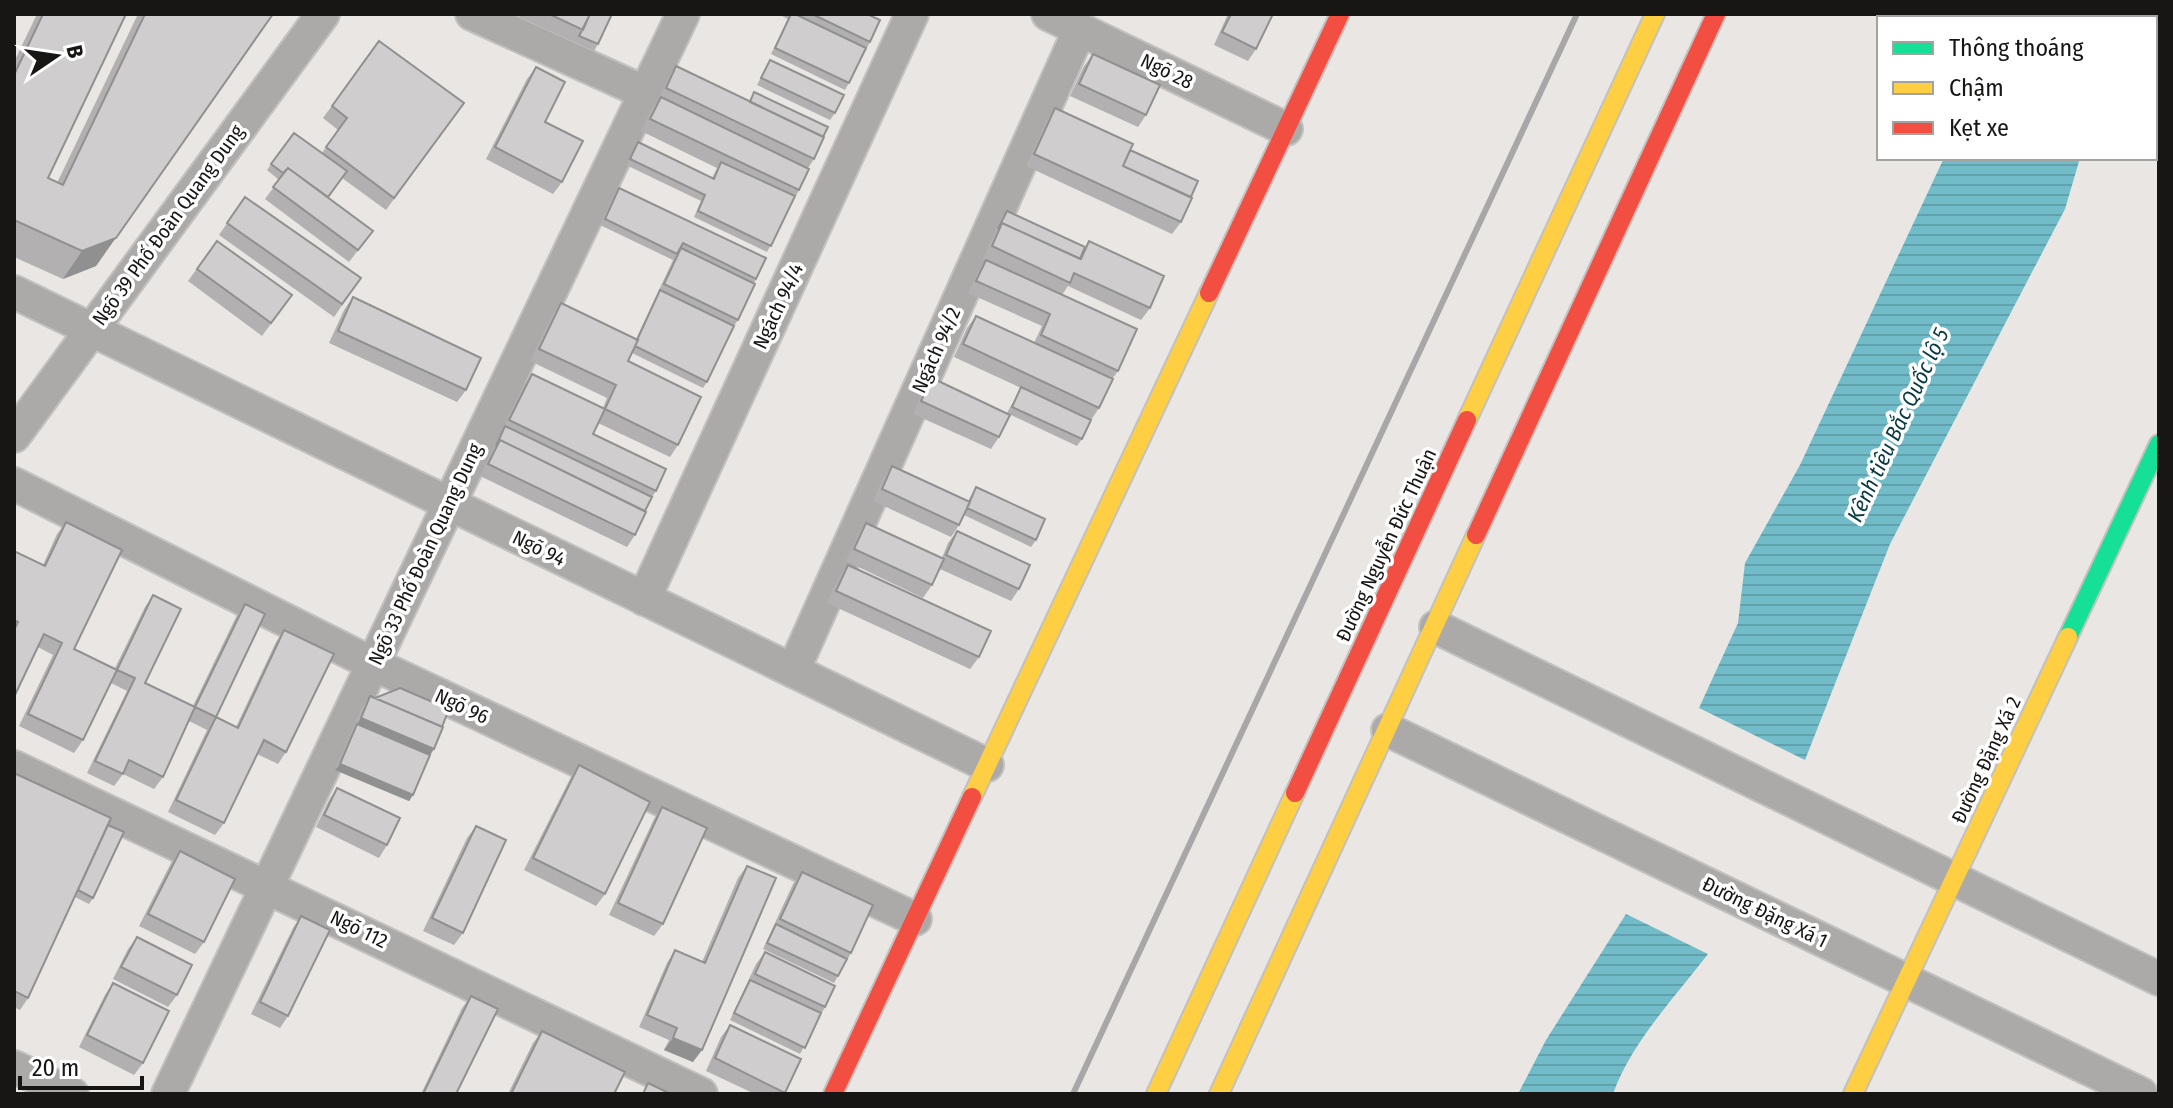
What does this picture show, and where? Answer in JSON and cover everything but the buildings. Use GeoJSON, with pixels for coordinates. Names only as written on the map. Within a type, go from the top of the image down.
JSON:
{"type":"FeatureCollection","features":[{"type":"Feature","properties":{"kind":"main road"},"geometry":{"type":"LineString","coordinates":[[833,1094],[1340,14]]}},
{"type":"Feature","properties":{"kind":"main road","name":"Đường Nguyễn Đức Thuận"},"geometry":{"type":"LineString","coordinates":[[1156,1094],[1343,708],[1655,14]]}},
{"type":"Feature","properties":{"kind":"main road"},"geometry":{"type":"LineString","coordinates":[[1219,1094],[1382,727],[1716,14]]}},
{"type":"Feature","properties":{"kind":"main road","name":"Đường Đặng Xá 2"},"geometry":{"type":"LineString","coordinates":[[1853,1094],[2159,444]]}},
{"type":"Feature","properties":{"kind":"street","name":"Ngõ 39 Phố Đoàn Quang Dung"},"geometry":{"type":"LineString","coordinates":[[14,436],[323,14]]}},
{"type":"Feature","properties":{"kind":"street"},"geometry":{"type":"LineString","coordinates":[[472,14],[646,93]]}},
{"type":"Feature","properties":{"kind":"street","name":"Ngõ 33 Phố Đoàn Quang Dung"},"geometry":{"type":"LineString","coordinates":[[168,1094],[683,14]]}},
{"type":"Feature","properties":{"kind":"street","name":"Ngách 94/4"},"geometry":{"type":"LineString","coordinates":[[644,599],[912,14]]}},
{"type":"Feature","properties":{"kind":"street","name":"Ngõ 28"},"geometry":{"type":"LineString","coordinates":[[1048,14],[1286,129]]}},
{"type":"Feature","properties":{"kind":"street","name":"Ngách 94/2"},"geometry":{"type":"LineString","coordinates":[[793,671],[1080,29]]}},
{"type":"Feature","properties":{"kind":"street","name":"Ngõ 94"},"geometry":{"type":"LineString","coordinates":[[14,292],[987,765]]}},
{"type":"Feature","properties":{"kind":"street","name":"Ngõ 96"},"geometry":{"type":"LineString","coordinates":[[14,484],[373,664],[915,919]]}},
{"type":"Feature","properties":{"kind":"street"},"geometry":{"type":"LineString","coordinates":[[1430,623],[2159,979]]}},
{"type":"Feature","properties":{"kind":"street","name":"Đường Đặng Xá 1"},"geometry":{"type":"LineString","coordinates":[[1382,727],[2141,1094]]}},
{"type":"Feature","properties":{"kind":"street","name":"Ngõ 112"},"geometry":{"type":"LineString","coordinates":[[14,767],[701,1094]]}},
{"type":"Feature","properties":{"kind":"street"},"geometry":{"type":"LineString","coordinates":[[14,1067],[72,1094]]}},
{"type":"Feature","properties":{"kind":"water","name":"Kênh tiêu Bắc Quốc lộ 5"},"geometry":{"type":"Polygon","coordinates":[[[1943,160],[2079,160],[2065,209],[1890,544],[1805,760],[1699,708],[1738,623],[1745,563],[1800,465],[1943,160]]]}},
{"type":"Feature","properties":{"kind":"water"},"geometry":{"type":"Polygon","coordinates":[[[1626,914],[1708,954],[1642,1039],[1613,1094],[1518,1094],[1546,1040],[1626,914]]]}},
{"type":"Feature","properties":{"kind":"railway"},"geometry":{"type":"LineString","coordinates":[[1073,1094],[1577,14]]}},
{"type":"Feature","properties":{"kind":"traffic: fast"},"geometry":{"type":"LineString","coordinates":[[2068,637],[2159,444]]}},
{"type":"Feature","properties":{"kind":"traffic: slow"},"geometry":{"type":"LineString","coordinates":[[1467,420],[1655,14]]}},
{"type":"Feature","properties":{"kind":"traffic: slow"},"geometry":{"type":"LineString","coordinates":[[972,797],[1209,293]]}},
{"type":"Feature","properties":{"kind":"traffic: slow"},"geometry":{"type":"LineString","coordinates":[[1219,1094],[1476,535]]}},
{"type":"Feature","properties":{"kind":"traffic: slow"},"geometry":{"type":"LineString","coordinates":[[1853,1094],[2068,637]]}},
{"type":"Feature","properties":{"kind":"traffic: slow"},"geometry":{"type":"LineString","coordinates":[[1156,1094],[1295,793]]}},
{"type":"Feature","properties":{"kind":"traffic: jam"},"geometry":{"type":"LineString","coordinates":[[1209,293],[1340,14]]}},
{"type":"Feature","properties":{"kind":"traffic: jam"},"geometry":{"type":"LineString","coordinates":[[1476,535],[1716,14]]}},
{"type":"Feature","properties":{"kind":"traffic: jam"},"geometry":{"type":"LineString","coordinates":[[1295,793],[1467,420]]}},
{"type":"Feature","properties":{"kind":"traffic: jam"},"geometry":{"type":"LineString","coordinates":[[833,1094],[972,797]]}}]}
